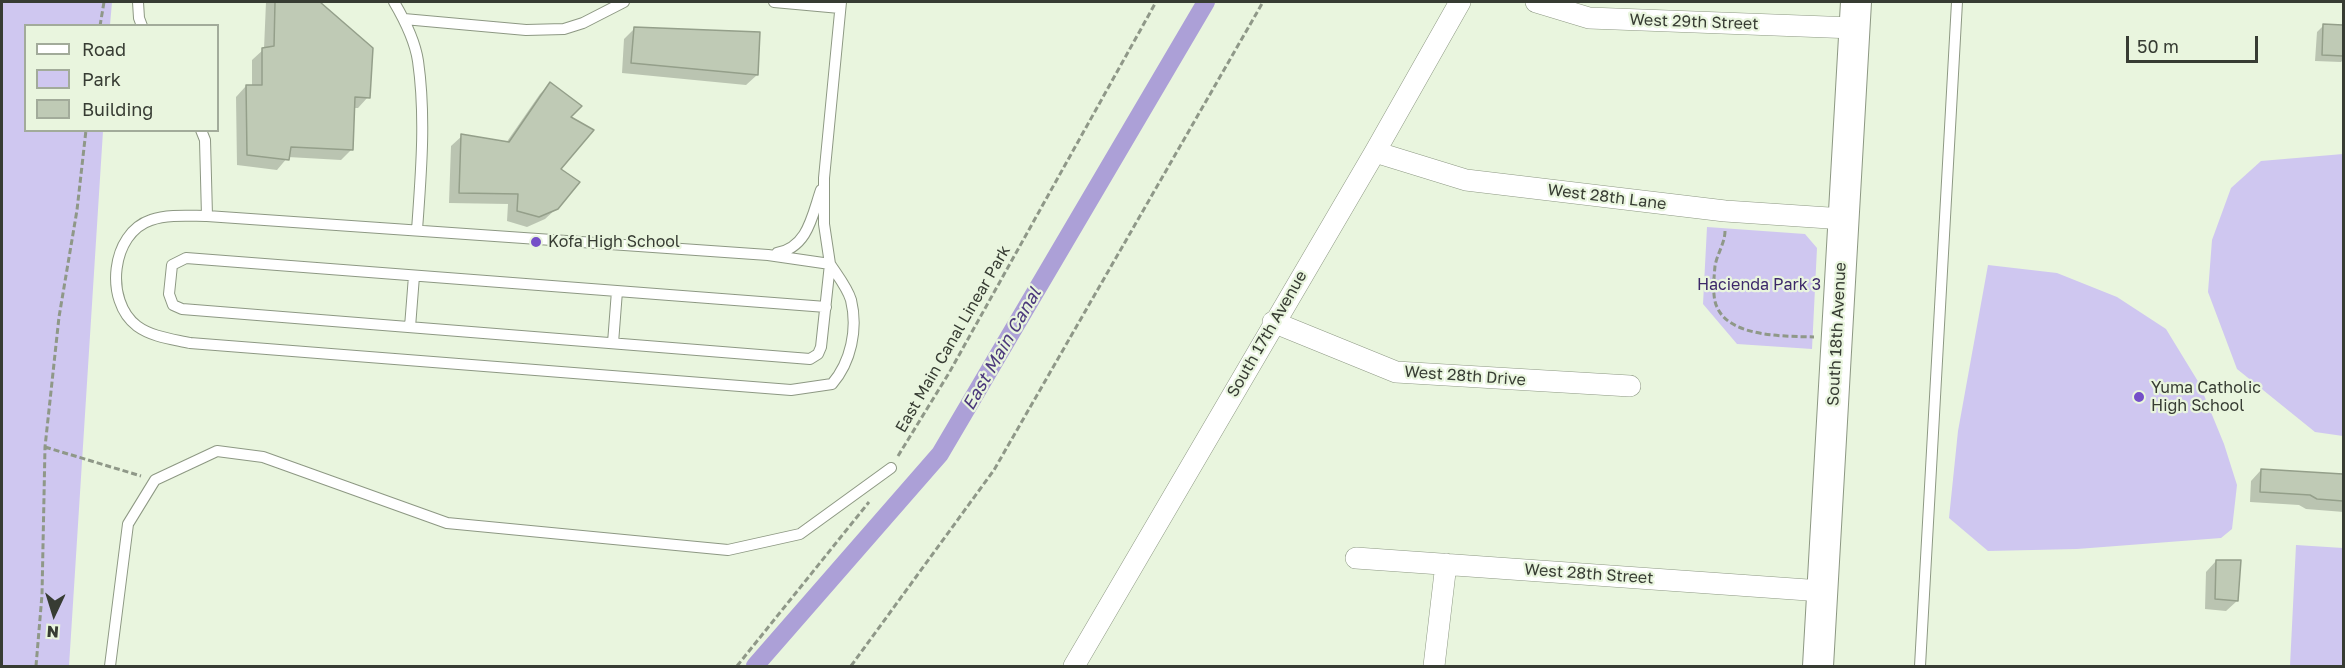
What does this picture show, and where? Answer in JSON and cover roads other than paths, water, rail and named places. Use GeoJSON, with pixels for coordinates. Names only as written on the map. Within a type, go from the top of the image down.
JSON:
{"type":"FeatureCollection","features":[{"type":"Feature","properties":{"kind":"street","name":"South 17th Avenue"},"geometry":{"type":"LineString","coordinates":[[1074,666],[1375,152],[1460,2]]}},
{"type":"Feature","properties":{"kind":"street","name":"West 29th Street"},"geometry":{"type":"LineString","coordinates":[[1536,2],[1588,18],[1855,15]]}},
{"type":"Feature","properties":{"kind":"street","name":"South 18th Avenue"},"geometry":{"type":"LineString","coordinates":[[1818,666],[1855,15]]}},
{"type":"Feature","properties":{"kind":"street","name":"West 28th Lane"},"geometry":{"type":"LineString","coordinates":[[1375,152],[1466,180],[1725,211],[1844,219]]}},
{"type":"Feature","properties":{"kind":"street","name":"West 28th Drive"},"geometry":{"type":"LineString","coordinates":[[1274,322],[1396,372],[1630,386]]}},
{"type":"Feature","properties":{"kind":"street","name":"West 28th Street"},"geometry":{"type":"LineString","coordinates":[[1356,558],[1822,591]]}},
{"type":"Feature","properties":{"kind":"street"},"geometry":{"type":"LineString","coordinates":[[1434,666],[1446,564]]}},
{"type":"Feature","properties":{"kind":"lane"},"geometry":{"type":"LineString","coordinates":[[138,2],[141,24]]}},
{"type":"Feature","properties":{"kind":"lane"},"geometry":{"type":"LineString","coordinates":[[394,2],[404,19],[417,59],[423,135],[417,230]]}},
{"type":"Feature","properties":{"kind":"lane"},"geometry":{"type":"LineString","coordinates":[[404,19],[526,30],[564,29],[583,23],[624,2]]}},
{"type":"Feature","properties":{"kind":"lane"},"geometry":{"type":"LineString","coordinates":[[774,2],[841,5],[824,178],[824,224],[830,264],[826,307],[821,347],[818,354],[810,359],[182,309],[173,304],[169,294],[172,265],[186,258],[826,307]]}},
{"type":"Feature","properties":{"kind":"lane"},"geometry":{"type":"LineString","coordinates":[[1920,666],[1957,2]]}},
{"type":"Feature","properties":{"kind":"lane"},"geometry":{"type":"LineString","coordinates":[[202,132],[205,140],[207,216]]}},
{"type":"Feature","properties":{"kind":"lane"},"geometry":{"type":"LineString","coordinates":[[768,255],[787,252],[797,245],[807,232],[824,178]]}},
{"type":"Feature","properties":{"kind":"lane"},"geometry":{"type":"LineString","coordinates":[[207,216],[768,255],[830,264],[850,300],[853,317],[850,350],[843,371],[832,384],[791,390],[190,343],[158,336],[136,325],[124,310],[118,291],[117,268],[121,249],[134,231],[151,220],[207,216]]}},
{"type":"Feature","properties":{"kind":"lane"},"geometry":{"type":"LineString","coordinates":[[410,327],[414,276]]}},
{"type":"Feature","properties":{"kind":"lane"},"geometry":{"type":"LineString","coordinates":[[613,343],[617,291]]}},
{"type":"Feature","properties":{"kind":"lane"},"geometry":{"type":"LineString","coordinates":[[110,666],[128,524],[155,480],[217,451],[263,457],[447,523],[729,550],[800,534],[891,468]]}},
{"type":"Feature","properties":{"kind":"waterway","name":"East Main Canal"},"geometry":{"type":"LineString","coordinates":[[755,666],[940,454],[1206,2]]}},
{"type":"Feature","properties":{"kind":"place","name":"Kofa High School"},"geometry":{"type":"Point","coordinates":[536,242]}},
{"type":"Feature","properties":{"kind":"place","name":"Yuma Catholic High School"},"geometry":{"type":"Point","coordinates":[2139,397]}},
{"type":"Feature","properties":{"kind":"park label","name":"Hacienda Park 3"},"geometry":{"type":"Point","coordinates":[1759,285]}}]}
